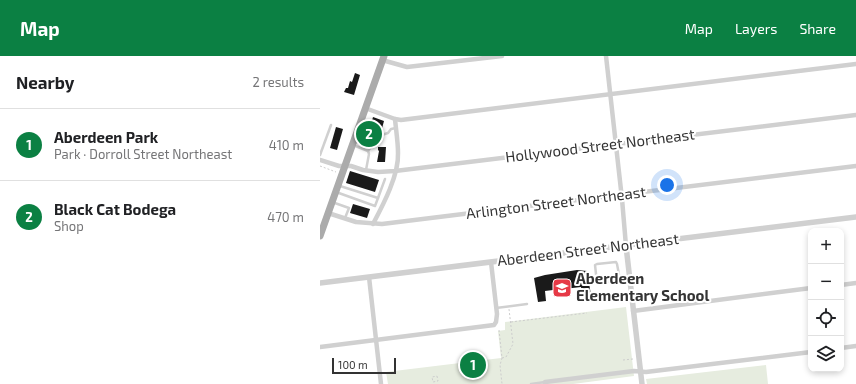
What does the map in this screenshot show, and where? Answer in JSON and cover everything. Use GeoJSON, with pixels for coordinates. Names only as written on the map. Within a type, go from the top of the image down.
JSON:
{"type":"FeatureCollection","features":[{"type":"Feature","properties":{"kind":"main road"},"geometry":{"type":"LineString","coordinates":[[320,236],[383,58]]}},
{"type":"Feature","properties":{"kind":"street"},"geometry":{"type":"LineString","coordinates":[[383,58],[407,67],[502,56]]}},
{"type":"Feature","properties":{"kind":"street"},"geometry":{"type":"LineString","coordinates":[[606,56],[622,194],[629,279],[642,384]]}},
{"type":"Feature","properties":{"kind":"street"},"geometry":{"type":"LineString","coordinates":[[365,108],[401,120],[856,64]]}},
{"type":"Feature","properties":{"kind":"street","name":"Hollywood Street Northeast"},"geometry":{"type":"LineString","coordinates":[[320,160],[339,166],[351,166],[366,170],[395,171],[856,115]]}},
{"type":"Feature","properties":{"kind":"street"},"geometry":{"type":"LineString","coordinates":[[373,224],[388,195],[399,155],[395,119]]}},
{"type":"Feature","properties":{"kind":"street","name":"Arlington Street Northeast"},"geometry":{"type":"LineString","coordinates":[[328,213],[356,222],[373,224],[392,223],[856,166]]}},
{"type":"Feature","properties":{"kind":"street","name":"Aberdeen Street Northeast"},"geometry":{"type":"LineString","coordinates":[[320,283],[856,217]]}},
{"type":"Feature","properties":{"kind":"street"},"geometry":{"type":"LineString","coordinates":[[320,347],[494,325],[497,321],[490,262]]}},
{"type":"Feature","properties":{"kind":"street"},"geometry":{"type":"LineString","coordinates":[[369,277],[381,384]]}},
{"type":"Feature","properties":{"kind":"street"},"geometry":{"type":"LineString","coordinates":[[844,285],[856,283]]}},
{"type":"Feature","properties":{"kind":"street"},"geometry":{"type":"LineString","coordinates":[[633,311],[808,288]]}},
{"type":"Feature","properties":{"kind":"street"},"geometry":{"type":"LineString","coordinates":[[844,348],[856,346]]}},
{"type":"Feature","properties":{"kind":"street"},"geometry":{"type":"LineString","coordinates":[[545,383],[808,352]]}},
{"type":"Feature","properties":{"kind":"lane"},"geometry":{"type":"LineString","coordinates":[[320,155],[331,125]]}},
{"type":"Feature","properties":{"kind":"lane"},"geometry":{"type":"LineString","coordinates":[[366,170],[369,156],[368,151],[378,136],[388,133],[391,129],[396,128]]}},
{"type":"Feature","properties":{"kind":"lane"},"geometry":{"type":"LineString","coordinates":[[352,144],[368,151]]}},
{"type":"Feature","properties":{"kind":"lane"},"geometry":{"type":"LineString","coordinates":[[337,189],[375,206],[384,179]]}},
{"type":"Feature","properties":{"kind":"lane"},"geometry":{"type":"LineString","coordinates":[[337,189],[378,198]]}},
{"type":"Feature","properties":{"kind":"lane"},"geometry":{"type":"LineString","coordinates":[[332,202],[349,208],[345,218]]}},
{"type":"Feature","properties":{"kind":"lane"},"geometry":{"type":"LineString","coordinates":[[620,280],[618,264],[616,262],[595,265],[597,283],[629,279]]}},
{"type":"Feature","properties":{"kind":"lane"},"geometry":{"type":"LineString","coordinates":[[496,308],[527,304]]}},
{"type":"Feature","properties":{"kind":"lane"},"geometry":{"type":"LineString","coordinates":[[530,384],[545,383]]}},
{"type":"Feature","properties":{"kind":"path"},"geometry":{"type":"LineString","coordinates":[[320,166],[337,172]]}},
{"type":"Feature","properties":{"kind":"path"},"geometry":{"type":"LineString","coordinates":[[502,358],[506,357],[513,344],[509,307]]}},
{"type":"Feature","properties":{"kind":"path"},"geometry":{"type":"LineString","coordinates":[[511,322],[587,313]]}},
{"type":"Feature","properties":{"kind":"path"},"geometry":{"type":"LineString","coordinates":[[499,330],[502,358],[500,365],[502,384]]}},
{"type":"Feature","properties":{"kind":"path"},"geometry":{"type":"LineString","coordinates":[[623,360],[633,359]]}},
{"type":"Feature","properties":{"kind":"path"},"geometry":{"type":"LineString","coordinates":[[432,379],[432,376],[437,376],[438,379]]}},
{"type":"Feature","properties":{"kind":"shaded area"},"geometry":{"type":"Polygon","coordinates":[[[626,307],[634,376],[573,384],[388,384],[386,372],[501,358],[498,331],[505,330],[505,322],[626,307]]]}},
{"type":"Feature","properties":{"kind":"shaded area"},"geometry":{"type":"Polygon","coordinates":[[[766,365],[768,384],[647,384],[646,379],[766,365]]]}},
{"type":"Feature","properties":{"kind":"building"},"geometry":{"type":"Polygon","coordinates":[[[355,73],[360,75],[354,95],[344,92],[346,88],[348,88],[350,81],[352,82],[355,73]]]}},
{"type":"Feature","properties":{"kind":"building"},"geometry":{"type":"Polygon","coordinates":[[[373,117],[384,121],[381,132],[375,130],[367,147],[360,144],[364,130],[369,131],[373,117]]]}},
{"type":"Feature","properties":{"kind":"building"},"geometry":{"type":"Polygon","coordinates":[[[336,127],[343,129],[337,150],[330,148],[336,127]]]}},
{"type":"Feature","properties":{"kind":"building"},"geometry":{"type":"Polygon","coordinates":[[[378,147],[386,147],[385,162],[377,162],[379,151],[378,147]]]}},
{"type":"Feature","properties":{"kind":"building"},"geometry":{"type":"Polygon","coordinates":[[[350,171],[379,180],[375,192],[346,183],[350,171]]]}},
{"type":"Feature","properties":{"kind":"building"},"geometry":{"type":"Polygon","coordinates":[[[353,204],[370,209],[367,218],[350,213],[353,204]]]}},
{"type":"Feature","properties":{"kind":"building","name":"Aberdeen Elementary School"},"geometry":{"type":"Polygon","coordinates":[[[577,270],[587,271],[591,295],[582,297],[581,287],[564,289],[565,290],[561,291],[561,289],[545,291],[546,301],[538,302],[534,278],[577,270]]]}},
{"type":"Feature","properties":{"kind":"place","name":"Black Cat Bodega"},"geometry":{"type":"Point","coordinates":[369,134]}},
{"type":"Feature","properties":{"kind":"place","name":"Aberdeen Elementary School"},"geometry":{"type":"Point","coordinates":[562,288]}},
{"type":"Feature","properties":{"kind":"place","name":"Aberdeen Park"},"geometry":{"type":"Point","coordinates":[473,365]}}]}
